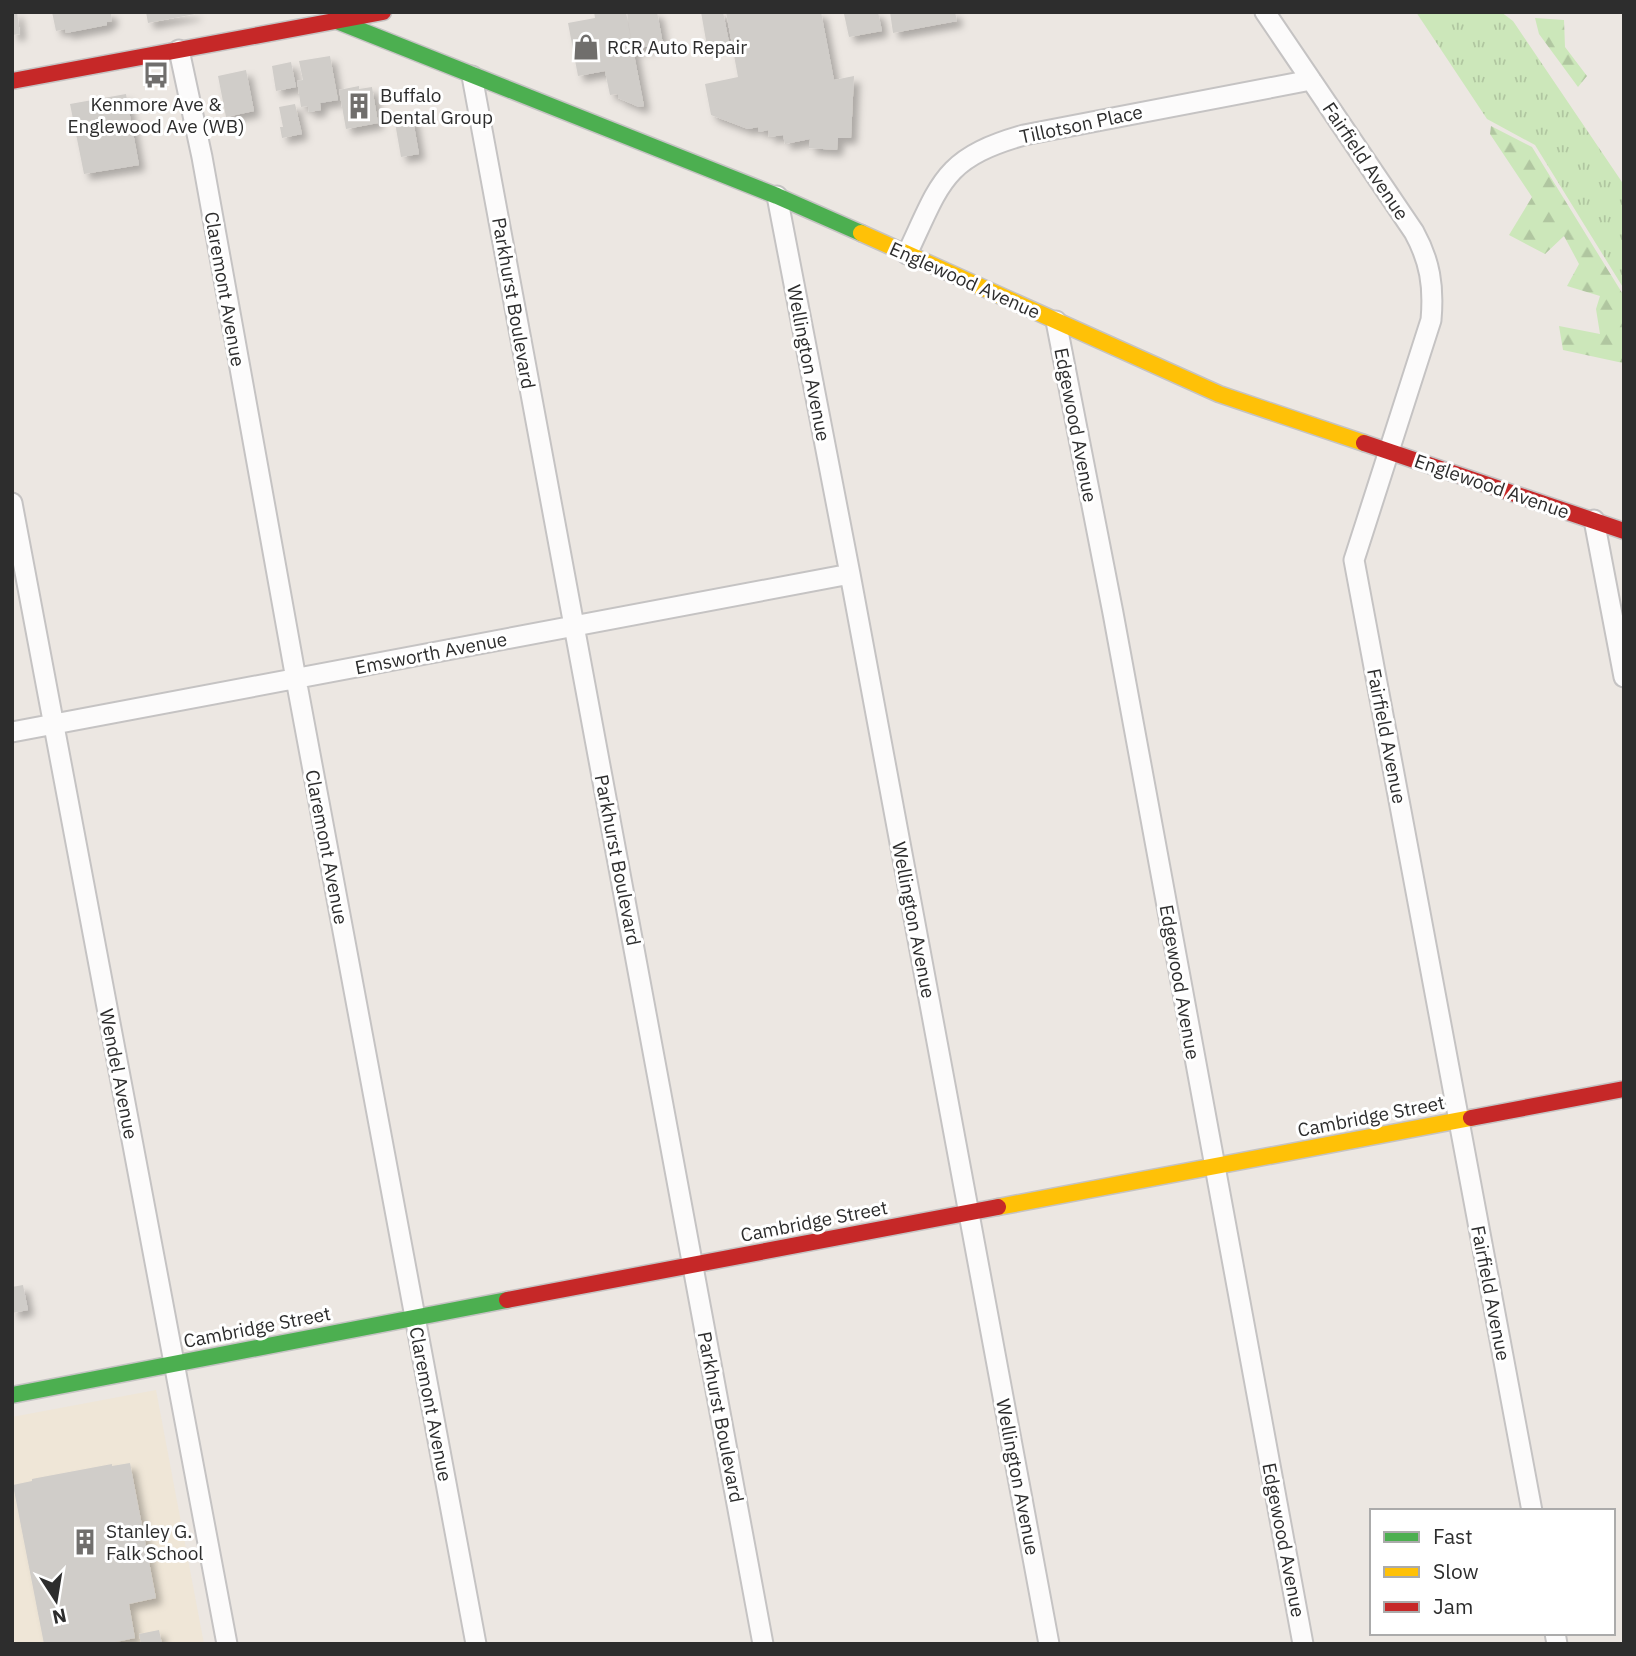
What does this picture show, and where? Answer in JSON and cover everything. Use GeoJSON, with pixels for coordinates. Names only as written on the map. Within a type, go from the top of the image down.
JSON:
{"type":"FeatureCollection","features":[{"type":"Feature","properties":{"kind":"street","name":"Englewood Avenue"},"geometry":{"type":"LineString","coordinates":[[312,12],[776,196],[1219,394],[1624,531]]}},
{"type":"Feature","properties":{"kind":"street"},"geometry":{"type":"LineString","coordinates":[[12,81],[383,12]]}},
{"type":"Feature","properties":{"kind":"street","name":"Fairfield Avenue"},"geometry":{"type":"LineString","coordinates":[[1265,12],[1414,232],[1425,251],[1431,273],[1431,320],[1354,560],[1532,1509]]}},
{"type":"Feature","properties":{"kind":"street","name":"Claremont Avenue"},"geometry":{"type":"LineString","coordinates":[[179,50],[202,157],[296,679],[476,1644]]}},
{"type":"Feature","properties":{"kind":"street","name":"Parkhurst Boulevard"},"geometry":{"type":"LineString","coordinates":[[472,76],[764,1644]]}},
{"type":"Feature","properties":{"kind":"street","name":"Tillotson Place"},"geometry":{"type":"LineString","coordinates":[[907,254],[940,184],[962,161],[993,144],[1024,135],[1311,80]]}},
{"type":"Feature","properties":{"kind":"street","name":"Wellington Avenue"},"geometry":{"type":"LineString","coordinates":[[776,196],[850,574],[1049,1644]]}},
{"type":"Feature","properties":{"kind":"street","name":"Edgewood Avenue"},"geometry":{"type":"LineString","coordinates":[[1056,321],[1113,613],[1303,1644]]}},
{"type":"Feature","properties":{"kind":"street","name":"Wendel Avenue"},"geometry":{"type":"LineString","coordinates":[[12,503],[227,1644]]}},
{"type":"Feature","properties":{"kind":"street"},"geometry":{"type":"LineString","coordinates":[[1594,520],[1624,677]]}},
{"type":"Feature","properties":{"kind":"street","name":"Emsworth Avenue"},"geometry":{"type":"LineString","coordinates":[[12,732],[850,574]]}},
{"type":"Feature","properties":{"kind":"street","name":"Cambridge Street"},"geometry":{"type":"LineString","coordinates":[[12,1395],[1624,1090]]}},
{"type":"Feature","properties":{"kind":"shaded area"},"geometry":{"type":"Polygon","coordinates":[[[156,1390],[204,1644],[12,1644],[12,1417],[156,1390]]]}},
{"type":"Feature","properties":{"kind":"green space"},"geometry":{"type":"Polygon","coordinates":[[[1416,12],[1501,12],[1513,21],[1624,185],[1624,289],[1535,145],[1487,119],[1416,12]]]}},
{"type":"Feature","properties":{"kind":"green space"},"geometry":{"type":"Polygon","coordinates":[[[1535,18],[1564,20],[1565,47],[1587,76],[1578,87],[1539,34],[1535,18]]]}},
{"type":"Feature","properties":{"kind":"green space"},"geometry":{"type":"Polygon","coordinates":[[[1491,126],[1532,147],[1624,296],[1623,363],[1563,350],[1559,326],[1600,334],[1596,309],[1600,296],[1567,286],[1579,264],[1564,236],[1545,254],[1509,235],[1532,197],[1490,134],[1491,126]]]}},
{"type":"Feature","properties":{"kind":"building"},"geometry":{"type":"Polygon","coordinates":[[[12,12],[17,12],[20,34],[12,35],[12,12]]]}},
{"type":"Feature","properties":{"kind":"building"},"geometry":{"type":"Polygon","coordinates":[[[52,12],[111,12],[112,21],[107,22],[107,25],[66,33],[65,29],[56,31],[52,12]]]}},
{"type":"Feature","properties":{"kind":"building"},"geometry":{"type":"Polygon","coordinates":[[[146,12],[195,12],[195,14],[148,23],[146,12]]]}},
{"type":"Feature","properties":{"kind":"building"},"geometry":{"type":"Polygon","coordinates":[[[594,12],[626,12],[632,46],[627,12],[657,12],[663,44],[633,49],[644,106],[639,107],[618,98],[618,94],[610,95],[605,71],[578,76],[568,23],[595,18],[594,12]]]}},
{"type":"Feature","properties":{"kind":"building"},"geometry":{"type":"Polygon","coordinates":[[[701,12],[723,12],[729,42],[707,46],[701,12]]]}},
{"type":"Feature","properties":{"kind":"building"},"geometry":{"type":"Polygon","coordinates":[[[726,12],[821,12],[834,80],[854,76],[851,138],[838,138],[837,150],[809,148],[810,139],[785,144],[783,135],[769,137],[768,130],[759,132],[758,127],[748,129],[711,115],[705,84],[738,77],[726,12]]]}},
{"type":"Feature","properties":{"kind":"building"},"geometry":{"type":"Polygon","coordinates":[[[878,12],[882,31],[849,37],[844,14],[878,12]]]}},
{"type":"Feature","properties":{"kind":"building"},"geometry":{"type":"Polygon","coordinates":[[[890,12],[955,12],[957,21],[893,33],[890,12]]]}},
{"type":"Feature","properties":{"kind":"building"},"geometry":{"type":"Polygon","coordinates":[[[330,56],[338,100],[320,103],[321,110],[309,112],[308,106],[301,107],[297,81],[303,80],[299,61],[330,56]]]}},
{"type":"Feature","properties":{"kind":"building"},"geometry":{"type":"Polygon","coordinates":[[[291,62],[296,87],[276,91],[272,66],[291,62]]]}},
{"type":"Feature","properties":{"kind":"building"},"geometry":{"type":"Polygon","coordinates":[[[246,70],[254,111],[226,117],[218,76],[246,70]]]}},
{"type":"Feature","properties":{"kind":"building","name":"Buffalo Dental Group"},"geometry":{"type":"Polygon","coordinates":[[[359,86],[359,89],[372,87],[378,123],[346,129],[339,90],[359,86]]]}},
{"type":"Feature","properties":{"kind":"building"},"geometry":{"type":"Polygon","coordinates":[[[126,94],[139,165],[84,174],[70,104],[126,94]]]}},
{"type":"Feature","properties":{"kind":"building"},"geometry":{"type":"Polygon","coordinates":[[[295,104],[302,134],[282,138],[279,107],[295,104]]]}},
{"type":"Feature","properties":{"kind":"building"},"geometry":{"type":"Polygon","coordinates":[[[412,114],[419,154],[401,157],[394,117],[412,114]]]}},
{"type":"Feature","properties":{"kind":"building"},"geometry":{"type":"Polygon","coordinates":[[[23,1285],[28,1310],[12,1313],[12,1287],[23,1285]]]}},
{"type":"Feature","properties":{"kind":"building","name":"Stanley G. Falk School"},"geometry":{"type":"Polygon","coordinates":[[[130,1463],[156,1598],[129,1604],[135,1638],[106,1644],[44,1644],[13,1485],[37,1478],[130,1463]]]}},
{"type":"Feature","properties":{"kind":"building"},"geometry":{"type":"Polygon","coordinates":[[[159,1630],[162,1644],[141,1644],[139,1634],[159,1630]]]}},
{"type":"Feature","properties":{"kind":"traffic: fast"},"geometry":{"type":"LineString","coordinates":[[337,21],[777,196],[861,233]]}},
{"type":"Feature","properties":{"kind":"traffic: fast"},"geometry":{"type":"LineString","coordinates":[[12,1395],[507,1300]]}},
{"type":"Feature","properties":{"kind":"traffic: slow"},"geometry":{"type":"LineString","coordinates":[[861,233],[1219,394],[1364,443]]}},
{"type":"Feature","properties":{"kind":"traffic: slow"},"geometry":{"type":"LineString","coordinates":[[998,1207],[1471,1118]]}},
{"type":"Feature","properties":{"kind":"traffic: jam"},"geometry":{"type":"LineString","coordinates":[[12,81],[383,12]]}},
{"type":"Feature","properties":{"kind":"traffic: jam"},"geometry":{"type":"LineString","coordinates":[[1364,443],[1624,531]]}},
{"type":"Feature","properties":{"kind":"traffic: jam"},"geometry":{"type":"LineString","coordinates":[[1471,1118],[1624,1089]]}},
{"type":"Feature","properties":{"kind":"traffic: jam"},"geometry":{"type":"LineString","coordinates":[[507,1300],[998,1207]]}},
{"type":"Feature","properties":{"kind":"place","name":"RCR Auto Repair"},"geometry":{"type":"Point","coordinates":[586,47]}},
{"type":"Feature","properties":{"kind":"place","name":"Kenmore Ave & Englewood Ave (WB)"},"geometry":{"type":"Point","coordinates":[156,75]}},
{"type":"Feature","properties":{"kind":"place","name":"Buffalo Dental Group"},"geometry":{"type":"Point","coordinates":[359,106]}},
{"type":"Feature","properties":{"kind":"place","name":"Stanley G. Falk School"},"geometry":{"type":"Point","coordinates":[85,1542]}}]}
